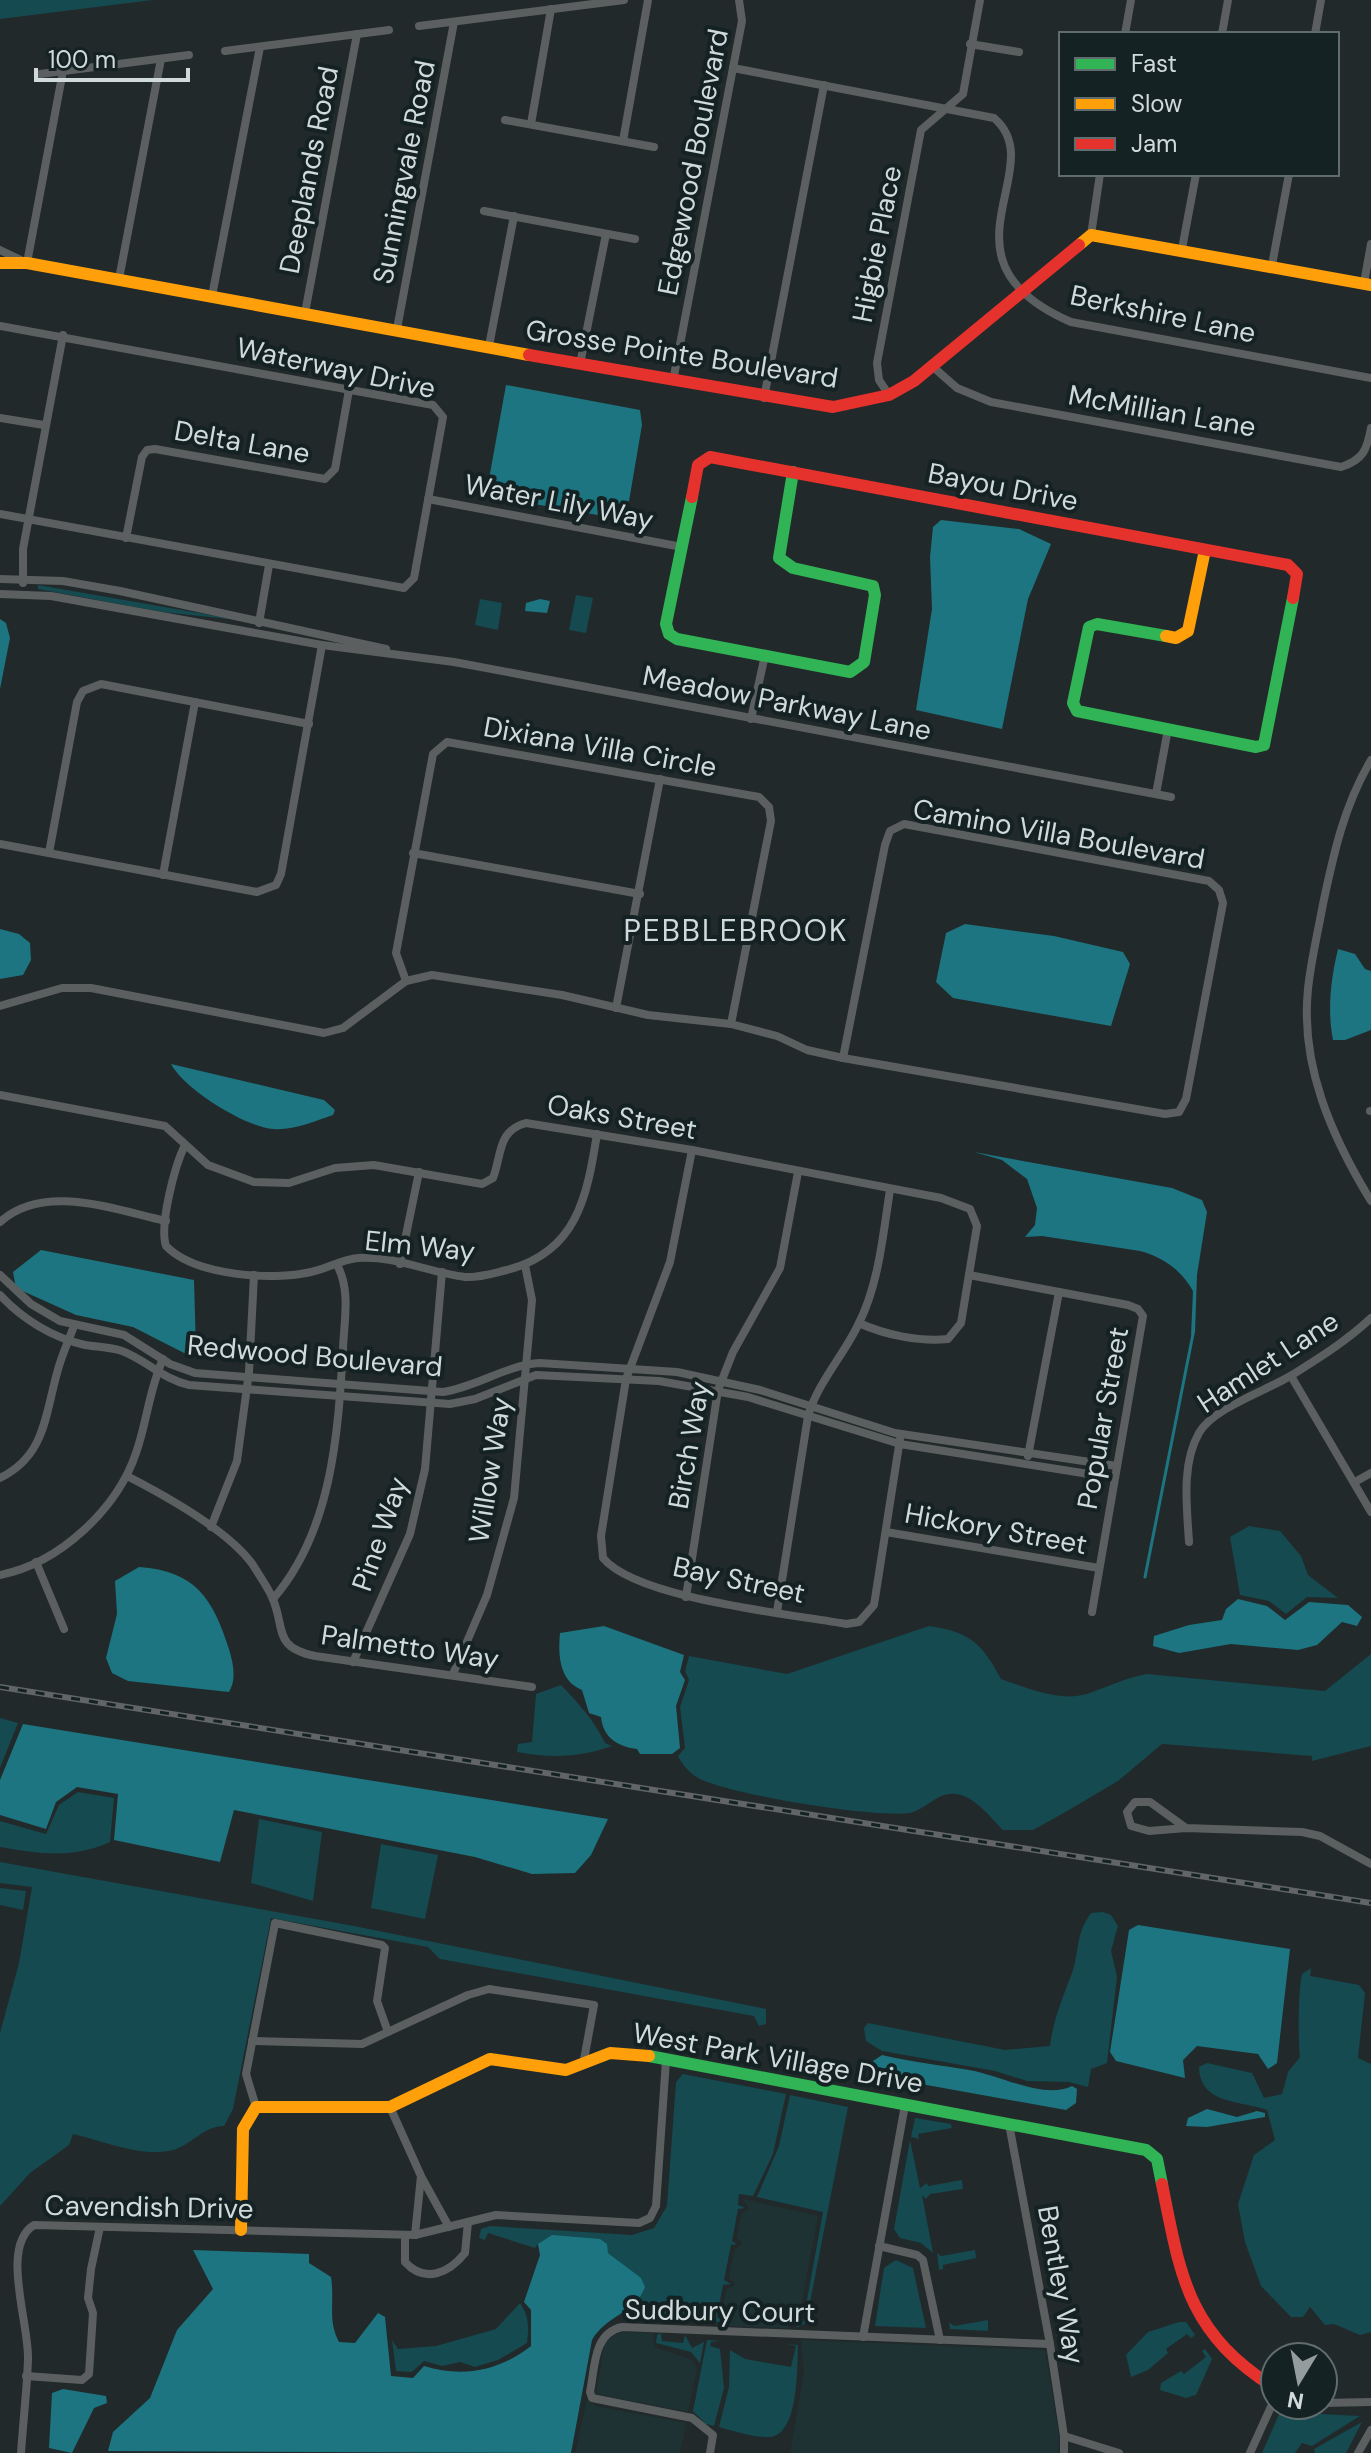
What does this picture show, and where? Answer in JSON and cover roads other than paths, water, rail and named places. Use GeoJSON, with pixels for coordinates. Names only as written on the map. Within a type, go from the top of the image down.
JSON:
{"type":"FeatureCollection","features":[{"type":"Feature","properties":{"kind":"street"},"geometry":{"type":"LineString","coordinates":[[419,26],[624,0]]}},
{"type":"Feature","properties":{"kind":"street"},"geometry":{"type":"LineString","coordinates":[[623,141],[648,0]]}},
{"type":"Feature","properties":{"kind":"street","name":"Edgewood Boulevard"},"geometry":{"type":"LineString","coordinates":[[673,381],[742,21],[739,0]]}},
{"type":"Feature","properties":{"kind":"street","name":"Higbie Place"},"geometry":{"type":"LineString","coordinates":[[889,395],[879,380],[877,363],[921,130],[963,94],[980,0]]}},
{"type":"Feature","properties":{"kind":"street"},"geometry":{"type":"LineString","coordinates":[[1125,32],[1131,0]]}},
{"type":"Feature","properties":{"kind":"street"},"geometry":{"type":"LineString","coordinates":[[1222,32],[1228,0]]}},
{"type":"Feature","properties":{"kind":"street"},"geometry":{"type":"LineString","coordinates":[[1315,32],[1321,0]]}},
{"type":"Feature","properties":{"kind":"street"},"geometry":{"type":"LineString","coordinates":[[531,124],[551,9]]}},
{"type":"Feature","properties":{"kind":"street","name":"Sunningvale Road"},"geometry":{"type":"LineString","coordinates":[[397,329],[454,22]]}},
{"type":"Feature","properties":{"kind":"street"},"geometry":{"type":"LineString","coordinates":[[225,51],[389,30]]}},
{"type":"Feature","properties":{"kind":"street","name":"Deeplands Road"},"geometry":{"type":"LineString","coordinates":[[305,313],[357,34]]}},
{"type":"Feature","properties":{"kind":"street"},"geometry":{"type":"LineString","coordinates":[[970,44],[1019,52]]}},
{"type":"Feature","properties":{"kind":"street"},"geometry":{"type":"LineString","coordinates":[[212,296],[260,47]]}},
{"type":"Feature","properties":{"kind":"street"},"geometry":{"type":"LineString","coordinates":[[40,74],[189,55]]}},
{"type":"Feature","properties":{"kind":"street"},"geometry":{"type":"LineString","coordinates":[[119,279],[161,59]]}},
{"type":"Feature","properties":{"kind":"street","name":"Berkshire Lane"},"geometry":{"type":"LineString","coordinates":[[733,68],[994,118],[1010,138],[1012,154],[996,243],[1003,266],[1042,309],[1071,322],[1371,378]]}},
{"type":"Feature","properties":{"kind":"street"},"geometry":{"type":"LineString","coordinates":[[27,263],[63,71]]}},
{"type":"Feature","properties":{"kind":"street"},"geometry":{"type":"LineString","coordinates":[[764,398],[824,85]]}},
{"type":"Feature","properties":{"kind":"street"},"geometry":{"type":"LineString","coordinates":[[505,120],[654,147]]}},
{"type":"Feature","properties":{"kind":"street"},"geometry":{"type":"LineString","coordinates":[[1100,176],[1091,235],[1367,284],[1371,244]]}},
{"type":"Feature","properties":{"kind":"street"},"geometry":{"type":"LineString","coordinates":[[1182,249],[1196,176]]}},
{"type":"Feature","properties":{"kind":"street"},"geometry":{"type":"LineString","coordinates":[[1272,265],[1289,176]]}},
{"type":"Feature","properties":{"kind":"street"},"geometry":{"type":"LineString","coordinates":[[484,211],[635,239]]}},
{"type":"Feature","properties":{"kind":"street"},"geometry":{"type":"LineString","coordinates":[[489,346],[514,216]]}},
{"type":"Feature","properties":{"kind":"street"},"geometry":{"type":"LineString","coordinates":[[580,364],[606,234]]}},
{"type":"Feature","properties":{"kind":"street","name":"Grosse Pointe Boulevard"},"geometry":{"type":"LineString","coordinates":[[0,263],[27,263],[764,398],[833,407],[862,404],[889,395],[932,366],[1091,235]]}},
{"type":"Feature","properties":{"kind":"street","name":"Grosse Pointe Boulevard"},"geometry":{"type":"LineString","coordinates":[[0,250],[27,263]]}},
{"type":"Feature","properties":{"kind":"street","name":"Waterway Drive"},"geometry":{"type":"LineString","coordinates":[[0,326],[63,335],[433,405],[441,410],[442,424],[414,578],[408,587],[400,589],[0,514]]}},
{"type":"Feature","properties":{"kind":"street"},"geometry":{"type":"LineString","coordinates":[[23,592],[28,518],[63,335]]}},
{"type":"Feature","properties":{"kind":"street","name":"McMillian Lane"},"geometry":{"type":"LineString","coordinates":[[932,366],[957,388],[991,402],[1341,467],[1356,462],[1367,450],[1371,428]]}},
{"type":"Feature","properties":{"kind":"street","name":"Delta Lane"},"geometry":{"type":"LineString","coordinates":[[126,538],[142,457],[147,450],[325,479],[335,469],[349,390]]}},
{"type":"Feature","properties":{"kind":"street"},"geometry":{"type":"LineString","coordinates":[[0,418],[44,425]]}},
{"type":"Feature","properties":{"kind":"street","name":"Bayou Drive"},"geometry":{"type":"LineString","coordinates":[[793,472],[778,551],[780,561],[793,568],[873,586],[875,595],[864,662],[859,669],[850,672],[677,639],[669,634],[666,624],[698,465],[710,457],[793,472],[1288,565],[1297,574],[1268,738],[1256,747],[1077,711],[1073,703],[1089,627],[1097,624],[1176,638],[1184,636],[1188,631],[1205,550]]}},
{"type":"Feature","properties":{"kind":"street","name":"Water Lily Way"},"geometry":{"type":"LineString","coordinates":[[428,499],[682,547]]}},
{"type":"Feature","properties":{"kind":"street"},"geometry":{"type":"LineString","coordinates":[[257,633],[269,565]]}},
{"type":"Feature","properties":{"kind":"street","name":"Meadow Parkway Lane"},"geometry":{"type":"LineString","coordinates":[[0,579],[77,584],[260,619],[376,645],[395,653]]}},
{"type":"Feature","properties":{"kind":"street","name":"Meadow Parkway Lane"},"geometry":{"type":"LineString","coordinates":[[0,594],[23,592],[322,645],[395,653],[1171,797]]}},
{"type":"Feature","properties":{"kind":"street"},"geometry":{"type":"LineString","coordinates":[[0,844],[257,892],[276,885],[281,874],[322,645]]}},
{"type":"Feature","properties":{"kind":"street"},"geometry":{"type":"LineString","coordinates":[[751,719],[765,655]]}},
{"type":"Feature","properties":{"kind":"street"},"geometry":{"type":"LineString","coordinates":[[49,853],[77,702],[83,691],[101,684],[309,724]]}},
{"type":"Feature","properties":{"kind":"street"},"geometry":{"type":"LineString","coordinates":[[163,875],[195,702]]}},
{"type":"Feature","properties":{"kind":"street"},"geometry":{"type":"LineString","coordinates":[[1156,794],[1168,729]]}},
{"type":"Feature","properties":{"kind":"street","name":"Dixiana Villa Circle"},"geometry":{"type":"LineString","coordinates":[[406,981],[396,953],[413,853],[433,754],[447,742],[759,797],[769,807],[771,821],[731,1024]]}},
{"type":"Feature","properties":{"kind":"street"},"geometry":{"type":"LineString","coordinates":[[1371,760],[1355,789],[1337,835],[1311,969],[1307,1013],[1309,1050],[1328,1122],[1371,1201]]}},
{"type":"Feature","properties":{"kind":"street"},"geometry":{"type":"LineString","coordinates":[[616,1008],[660,779]]}},
{"type":"Feature","properties":{"kind":"street","name":"Camino Villa Boulevard"},"geometry":{"type":"LineString","coordinates":[[0,1006],[62,988],[91,988],[324,1033],[343,1028],[406,981],[419,976],[445,976],[562,995],[616,1008],[731,1024],[777,1036],[807,1050],[843,1058],[1165,1114],[1179,1112],[1186,1099],[1223,903],[1219,890],[1209,881],[904,824],[890,831],[885,845],[843,1058]]}},
{"type":"Feature","properties":{"kind":"street"},"geometry":{"type":"LineString","coordinates":[[413,853],[640,894]]}},
{"type":"Feature","properties":{"kind":"street","name":"Oaks Street"},"geometry":{"type":"LineString","coordinates":[[0,1095],[165,1126],[220,1172],[265,1184],[289,1183],[348,1166],[374,1165],[471,1184],[485,1183],[495,1172],[503,1138],[514,1127],[526,1123],[692,1150],[957,1202],[970,1209],[977,1226],[961,1323],[948,1339],[875,1331],[859,1323]]}},
{"type":"Feature","properties":{"kind":"street","name":"Elm Way"},"geometry":{"type":"LineString","coordinates":[[166,1221],[164,1242],[173,1252],[204,1266],[254,1275],[297,1274],[361,1258],[467,1277],[525,1265],[556,1245],[576,1218],[586,1192],[597,1134]]}},
{"type":"Feature","properties":{"kind":"street"},"geometry":{"type":"LineString","coordinates":[[0,1222],[21,1208],[42,1202],[71,1201],[166,1221],[178,1159],[185,1145]]}},
{"type":"Feature","properties":{"kind":"street"},"geometry":{"type":"LineString","coordinates":[[626,1379],[670,1262],[692,1150]]}},
{"type":"Feature","properties":{"kind":"street"},"geometry":{"type":"LineString","coordinates":[[400,1264],[419,1172]]}},
{"type":"Feature","properties":{"kind":"street","name":"Birch Way"},"geometry":{"type":"LineString","coordinates":[[686,1597],[719,1385],[780,1268],[798,1172]]}},
{"type":"Feature","properties":{"kind":"street"},"geometry":{"type":"LineString","coordinates":[[777,1612],[808,1416],[859,1323],[874,1283],[890,1190]]}},
{"type":"Feature","properties":{"kind":"street"},"geometry":{"type":"LineString","coordinates":[[273,1599],[302,1552],[323,1503],[334,1455],[346,1285],[337,1265]]}},
{"type":"Feature","properties":{"kind":"street","name":"Willow Way"},"geometry":{"type":"LineString","coordinates":[[453,1674],[487,1595],[509,1526],[532,1300],[525,1265]]}},
{"type":"Feature","properties":{"kind":"street","name":"Pine Way"},"geometry":{"type":"LineString","coordinates":[[353,1662],[410,1534],[425,1469],[442,1272]]}},
{"type":"Feature","properties":{"kind":"street","name":"Redwood Boulevard"},"geometry":{"type":"LineString","coordinates":[[0,1275],[31,1304],[74,1326],[124,1335],[185,1371],[431,1392],[464,1388],[526,1364],[553,1362],[677,1372],[900,1444],[1114,1478]]}},
{"type":"Feature","properties":{"kind":"street"},"geometry":{"type":"LineString","coordinates":[[211,1527],[237,1461],[247,1390],[254,1275]]}},
{"type":"Feature","properties":{"kind":"street","name":"Popular Street"},"geometry":{"type":"LineString","coordinates":[[969,1275],[1135,1307],[1143,1316],[1092,1612]]}},
{"type":"Feature","properties":{"kind":"street"},"geometry":{"type":"LineString","coordinates":[[1026,1463],[1059,1292]]}},
{"type":"Feature","properties":{"kind":"street","name":"Redwood Boulevard"},"geometry":{"type":"LineString","coordinates":[[0,1295],[25,1318],[69,1340],[123,1351],[157,1372],[189,1385],[430,1404],[475,1399],[525,1377],[559,1374],[719,1385],[811,1406],[901,1434],[1117,1466]]}},
{"type":"Feature","properties":{"kind":"street","name":"Hamlet Lane"},"geometry":{"type":"LineString","coordinates":[[1189,1542],[1186,1493],[1198,1435],[1209,1420],[1291,1376],[1355,1333],[1371,1318]]}},
{"type":"Feature","properties":{"kind":"street"},"geometry":{"type":"LineString","coordinates":[[0,1478],[22,1464],[43,1434],[56,1376],[74,1326]]}},
{"type":"Feature","properties":{"kind":"street"},"geometry":{"type":"LineString","coordinates":[[0,1575],[36,1562],[89,1526],[127,1476],[163,1359]]}},
{"type":"Feature","properties":{"kind":"street"},"geometry":{"type":"LineString","coordinates":[[1291,1376],[1371,1512]]}},
{"type":"Feature","properties":{"kind":"street","name":"Bay Street"},"geometry":{"type":"LineString","coordinates":[[626,1379],[601,1553],[619,1571],[686,1597],[846,1624],[864,1618],[874,1605],[901,1434]]}},
{"type":"Feature","properties":{"kind":"street"},"geometry":{"type":"LineString","coordinates":[[1355,1482],[1371,1473]]}},
{"type":"Feature","properties":{"kind":"street","name":"Palmetto Way"},"geometry":{"type":"LineString","coordinates":[[127,1476],[170,1498],[211,1527],[251,1562],[273,1599],[279,1629],[289,1646],[306,1654],[353,1662],[532,1687]]}},
{"type":"Feature","properties":{"kind":"street","name":"Hickory Street"},"geometry":{"type":"LineString","coordinates":[[886,1532],[1099,1568]]}},
{"type":"Feature","properties":{"kind":"street"},"geometry":{"type":"LineString","coordinates":[[36,1562],[64,1629]]}},
{"type":"Feature","properties":{"kind":"street"},"geometry":{"type":"LineString","coordinates":[[1186,1828],[1150,1802],[1135,1802],[1127,1812],[1131,1826],[1139,1830],[1176,1832],[1186,1828],[1302,1832],[1320,1836],[1371,1864]]}},
{"type":"Feature","properties":{"kind":"street"},"geometry":{"type":"LineString","coordinates":[[241,2230],[243,2129],[256,2107],[246,2074],[275,1923],[382,1945],[385,1948],[377,2001],[388,2032]]}},
{"type":"Feature","properties":{"kind":"street"},"geometry":{"type":"LineString","coordinates":[[252,2041],[353,2045],[468,1995],[489,1989],[594,2005],[582,2065]]}},
{"type":"Feature","properties":{"kind":"street","name":"West Park Village Drive"},"geometry":{"type":"LineString","coordinates":[[256,2107],[390,2107],[490,2059],[566,2070],[610,2053],[666,2060],[1146,2150],[1157,2159],[1180,2274],[1191,2306],[1221,2347],[1259,2378]]}},
{"type":"Feature","properties":{"kind":"street","name":"Cavendish Drive"},"geometry":{"type":"LineString","coordinates":[[21,2453],[28,2356],[13,2269],[16,2243],[23,2231],[34,2225],[410,2235],[496,2215],[639,2223],[650,2218],[656,2206],[666,2060]]}},
{"type":"Feature","properties":{"kind":"street"},"geometry":{"type":"LineString","coordinates":[[863,2337],[905,2105]]}},
{"type":"Feature","properties":{"kind":"street"},"geometry":{"type":"LineString","coordinates":[[390,2107],[421,2176],[449,2227]]}},
{"type":"Feature","properties":{"kind":"street","name":"Bentley Way"},"geometry":{"type":"LineString","coordinates":[[1009,2124],[1050,2344],[1064,2453]]}},
{"type":"Feature","properties":{"kind":"street"},"geometry":{"type":"LineString","coordinates":[[421,2176],[405,2262],[411,2268],[426,2275],[442,2273],[465,2253],[468,2222]]}},
{"type":"Feature","properties":{"kind":"street"},"geometry":{"type":"LineString","coordinates":[[26,2376],[82,2380],[89,2374],[93,2313],[89,2283],[100,2227]]}},
{"type":"Feature","properties":{"kind":"street"},"geometry":{"type":"LineString","coordinates":[[879,2246],[917,2255],[923,2260],[940,2340]]}},
{"type":"Feature","properties":{"kind":"street","name":"Sudbury Court"},"geometry":{"type":"LineString","coordinates":[[710,2453],[713,2435],[692,2418],[592,2398],[590,2392],[599,2344],[607,2332],[622,2327],[1050,2344]]}},
{"type":"Feature","properties":{"kind":"street"},"geometry":{"type":"LineString","coordinates":[[1339,2403],[1371,2402]]}},
{"type":"Feature","properties":{"kind":"street"},"geometry":{"type":"LineString","coordinates":[[1250,2453],[1265,2421]]}},
{"type":"Feature","properties":{"kind":"street"},"geometry":{"type":"LineString","coordinates":[[1358,2453],[1371,2430]]}},
{"type":"Feature","properties":{"kind":"street"},"geometry":{"type":"LineString","coordinates":[[1064,2436],[1119,2453]]}},
{"type":"Feature","properties":{"kind":"waterway"},"geometry":{"type":"LineString","coordinates":[[1145,1577],[1193,1334]]}},
{"type":"Feature","properties":{"kind":"railway"},"geometry":{"type":"LineString","coordinates":[[0,1687],[1371,1903]]}},
{"type":"Feature","properties":{"kind":"district","name":"PEBBLEBROOK"},"geometry":{"type":"Point","coordinates":[736,930]}}]}
